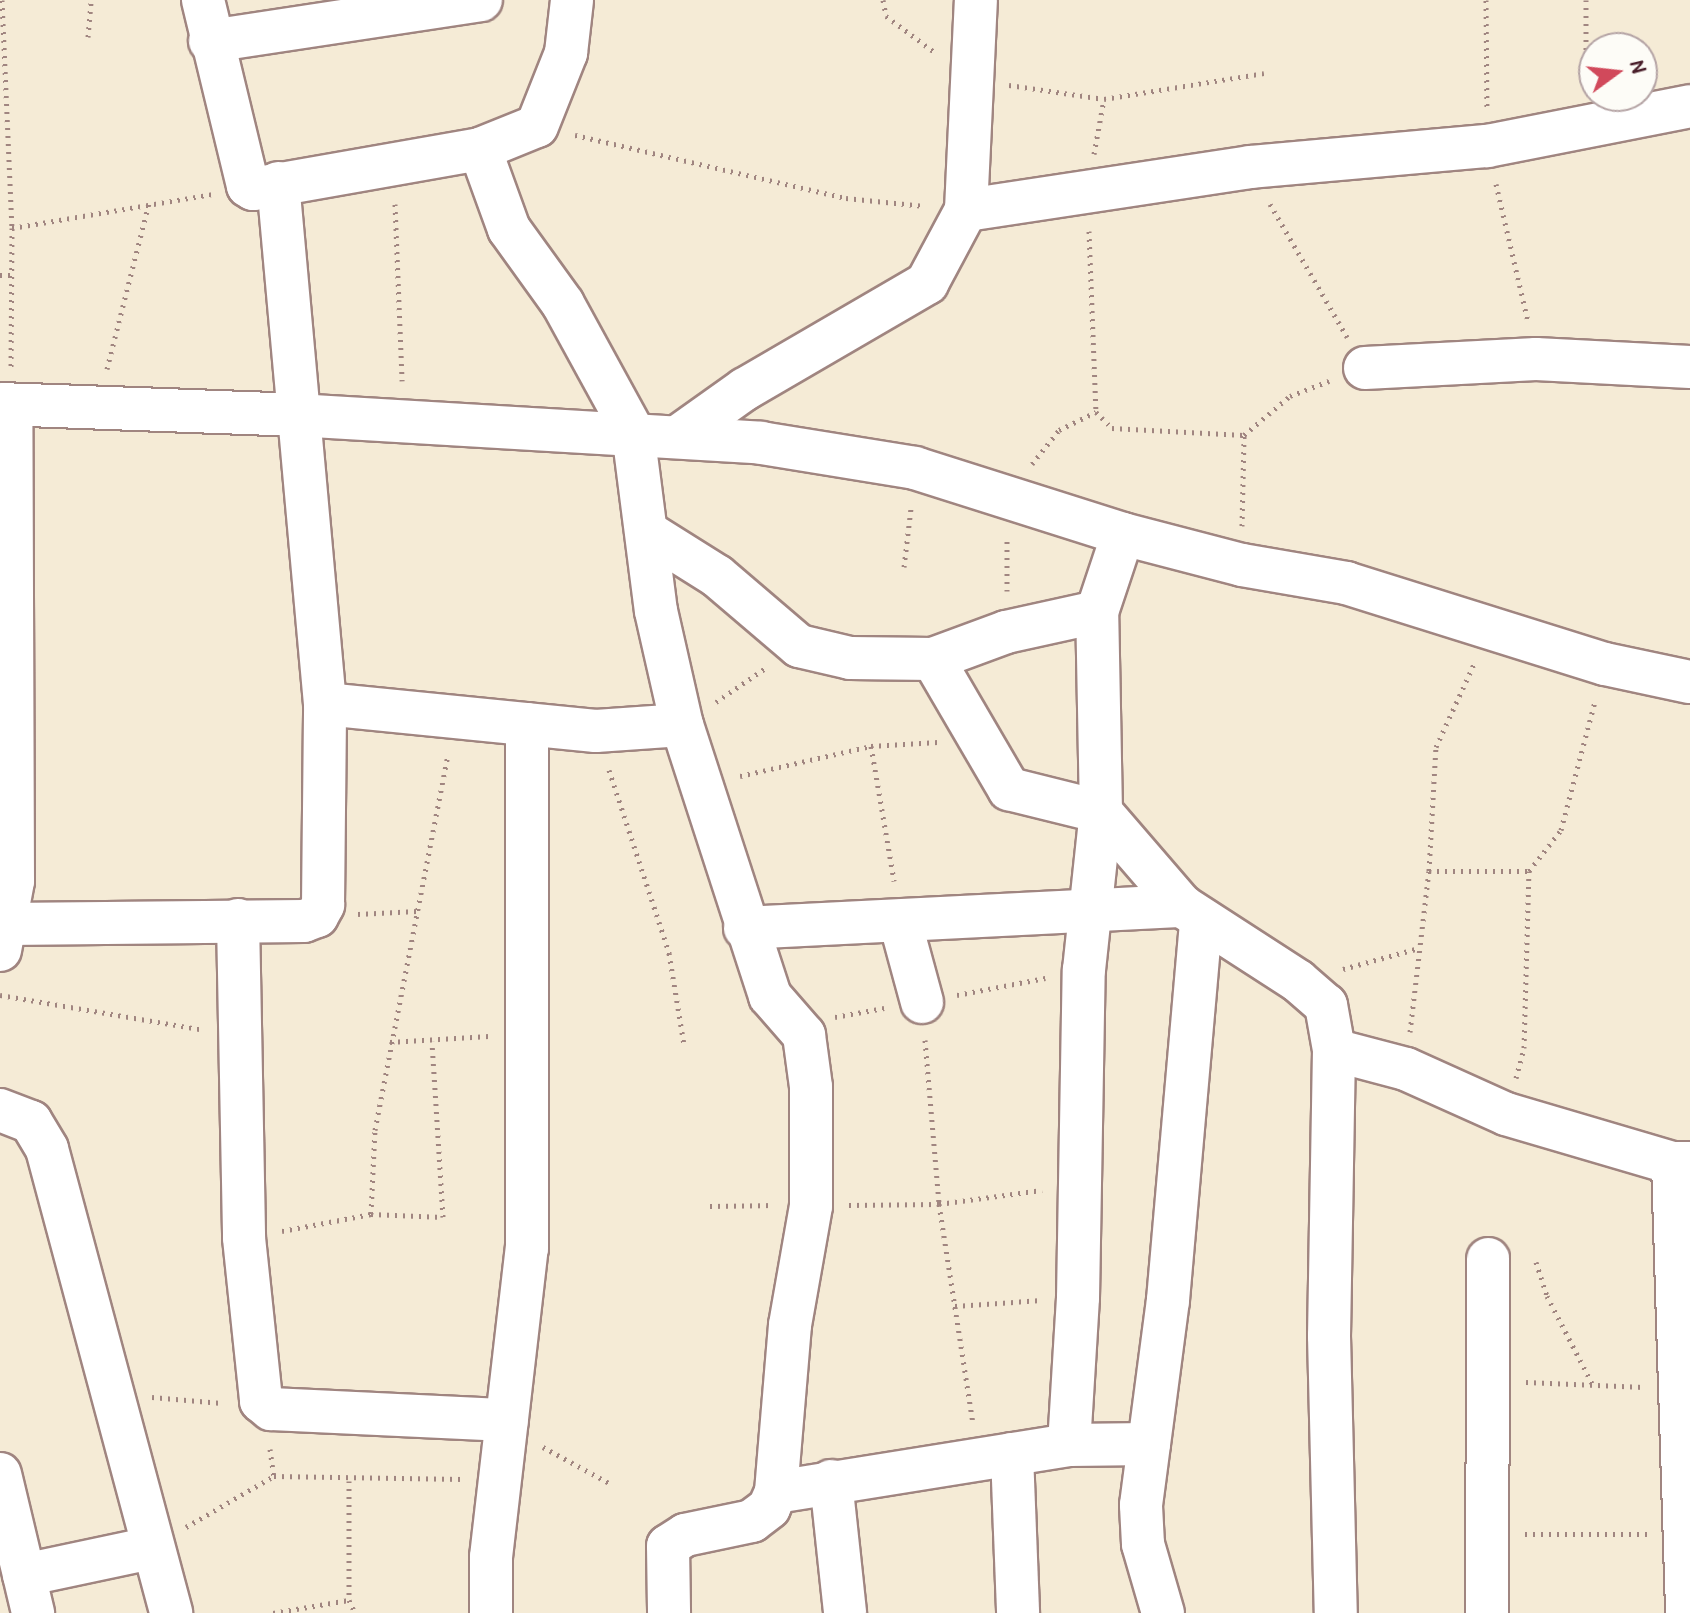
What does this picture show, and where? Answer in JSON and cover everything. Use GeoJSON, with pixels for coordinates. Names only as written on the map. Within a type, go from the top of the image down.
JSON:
{"type":"FeatureCollection","features":[{"type":"Feature","properties":{"kind":"street"},"geometry":{"type":"LineString","coordinates":[[203,0],[210,41],[264,186],[296,415],[325,704],[323,905],[317,916],[304,921],[238,920],[3,938],[7,747],[5,404],[296,415],[633,432],[761,443],[915,468],[1123,534],[1242,565],[1346,583],[1605,664],[1690,682]]}},
{"type":"Feature","properties":{"kind":"street"},"geometry":{"type":"LineString","coordinates":[[210,41],[481,0]]}},
{"type":"Feature","properties":{"kind":"street"},"geometry":{"type":"LineString","coordinates":[[264,186],[480,149],[537,126],[566,53],[572,0]]}},
{"type":"Feature","properties":{"kind":"street"},"geometry":{"type":"LineString","coordinates":[[679,436],[745,389],[927,283],[966,210],[976,0]]}},
{"type":"Feature","properties":{"kind":"street"},"geometry":{"type":"LineString","coordinates":[[966,210],[1087,188],[1250,167],[1487,146],[1690,106]]}},
{"type":"Feature","properties":{"kind":"street"},"geometry":{"type":"LineString","coordinates":[[480,149],[509,229],[563,304],[633,432],[650,534],[656,611],[682,725],[745,928],[777,1009],[799,1023],[811,1087],[811,1206],[790,1325],[776,1492],[769,1508],[752,1521],[685,1535],[668,1546],[669,1613]]}},
{"type":"Feature","properties":{"kind":"street"},"geometry":{"type":"LineString","coordinates":[[1365,368],[1536,359],[1690,367]]}},
{"type":"Feature","properties":{"kind":"street"},"geometry":{"type":"LineString","coordinates":[[650,534],[717,576],[799,646],[850,658],[933,659],[1006,632],[1097,612]]}},
{"type":"Feature","properties":{"kind":"street"},"geometry":{"type":"LineString","coordinates":[[1069,1445],[1078,1298],[1084,970],[1101,812],[1097,612],[1123,534]]}},
{"type":"Feature","properties":{"kind":"street"},"geometry":{"type":"LineString","coordinates":[[933,659],[981,739],[1000,779],[1018,795],[1101,812],[1192,913],[1298,981],[1326,1005],[1334,1050],[1329,1336],[1336,1613]]}},
{"type":"Feature","properties":{"kind":"street"},"geometry":{"type":"LineString","coordinates":[[325,704],[596,731],[682,725]]}},
{"type":"Feature","properties":{"kind":"street"},"geometry":{"type":"LineString","coordinates":[[491,1613],[500,1478],[527,1248],[527,724]]}},
{"type":"Feature","properties":{"kind":"street"},"geometry":{"type":"LineString","coordinates":[[745,928],[1088,914],[1192,913]]}},
{"type":"Feature","properties":{"kind":"street"},"geometry":{"type":"LineString","coordinates":[[1163,1613],[1143,1544],[1141,1505],[1168,1300],[1192,913]]}},
{"type":"Feature","properties":{"kind":"street"},"geometry":{"type":"LineString","coordinates":[[238,920],[237,1035],[244,1238],[265,1406],[507,1420]]}},
{"type":"Feature","properties":{"kind":"street"},"geometry":{"type":"LineString","coordinates":[[900,921],[922,1002]]}},
{"type":"Feature","properties":{"kind":"street"},"geometry":{"type":"LineString","coordinates":[[1334,1050],[1406,1069],[1506,1114],[1681,1163],[1677,1388],[1688,1534],[1687,1613]]}},
{"type":"Feature","properties":{"kind":"street"},"geometry":{"type":"LineString","coordinates":[[0,1110],[31,1122],[47,1149],[115,1395],[151,1548],[171,1613]]}},
{"type":"Feature","properties":{"kind":"street"},"geometry":{"type":"LineString","coordinates":[[1487,1613],[1488,1259]]}},
{"type":"Feature","properties":{"kind":"street"},"geometry":{"type":"LineString","coordinates":[[776,1492],[1069,1445],[1149,1444]]}},
{"type":"Feature","properties":{"kind":"street"},"geometry":{"type":"LineString","coordinates":[[996,1456],[1018,1613]]}},
{"type":"Feature","properties":{"kind":"street"},"geometry":{"type":"LineString","coordinates":[[0,1474],[29,1594],[151,1548]]}},
{"type":"Feature","properties":{"kind":"street"},"geometry":{"type":"LineString","coordinates":[[831,1481],[845,1613]]}},
{"type":"Feature","properties":{"kind":"path"},"geometry":{"type":"LineString","coordinates":[[2,0],[12,228],[5,404]]}},
{"type":"Feature","properties":{"kind":"path"},"geometry":{"type":"LineString","coordinates":[[88,37],[91,0]]}},
{"type":"Feature","properties":{"kind":"path"},"geometry":{"type":"LineString","coordinates":[[883,0],[886,16],[973,80],[1104,99],[1264,73]]}},
{"type":"Feature","properties":{"kind":"path"},"geometry":{"type":"LineString","coordinates":[[1486,0],[1487,146],[1536,359]]}},
{"type":"Feature","properties":{"kind":"path"},"geometry":{"type":"LineString","coordinates":[[1586,0],[1588,126]]}},
{"type":"Feature","properties":{"kind":"path"},"geometry":{"type":"LineString","coordinates":[[1104,99],[1087,188],[1096,412],[1112,428],[1244,435],[1290,396],[1365,368],[1250,167]]}},
{"type":"Feature","properties":{"kind":"path"},"geometry":{"type":"LineString","coordinates":[[537,126],[846,198],[966,210]]}},
{"type":"Feature","properties":{"kind":"path"},"geometry":{"type":"LineString","coordinates":[[393,163],[403,422]]}},
{"type":"Feature","properties":{"kind":"path"},"geometry":{"type":"LineString","coordinates":[[12,228],[264,186]]}},
{"type":"Feature","properties":{"kind":"path"},"geometry":{"type":"LineString","coordinates":[[98,408],[149,203]]}},
{"type":"Feature","properties":{"kind":"path"},"geometry":{"type":"LineString","coordinates":[[0,275],[11,275]]}},
{"type":"Feature","properties":{"kind":"path"},"geometry":{"type":"LineString","coordinates":[[1006,632],[1008,496],[1059,430],[1096,412]]}},
{"type":"Feature","properties":{"kind":"path"},"geometry":{"type":"LineString","coordinates":[[1242,565],[1244,435]]}},
{"type":"Feature","properties":{"kind":"path"},"geometry":{"type":"LineString","coordinates":[[904,567],[915,468]]}},
{"type":"Feature","properties":{"kind":"path"},"geometry":{"type":"LineString","coordinates":[[1406,1069],[1429,871],[1436,747],[1490,627]]}},
{"type":"Feature","properties":{"kind":"path"},"geometry":{"type":"LineString","coordinates":[[682,725],[799,646]]}},
{"type":"Feature","properties":{"kind":"path"},"geometry":{"type":"LineString","coordinates":[[1506,1114],[1524,1048],[1529,871],[1561,830],[1605,664]]}},
{"type":"Feature","properties":{"kind":"path"},"geometry":{"type":"LineString","coordinates":[[371,1214],[375,1130],[455,715]]}},
{"type":"Feature","properties":{"kind":"path"},"geometry":{"type":"LineString","coordinates":[[596,731],[669,953],[684,1045]]}},
{"type":"Feature","properties":{"kind":"path"},"geometry":{"type":"LineString","coordinates":[[700,785],[871,746],[981,739]]}},
{"type":"Feature","properties":{"kind":"path"},"geometry":{"type":"LineString","coordinates":[[871,746],[900,921]]}},
{"type":"Feature","properties":{"kind":"path"},"geometry":{"type":"LineString","coordinates":[[1429,871],[1529,871]]}},
{"type":"Feature","properties":{"kind":"path"},"geometry":{"type":"LineString","coordinates":[[317,916],[417,911]]}},
{"type":"Feature","properties":{"kind":"path"},"geometry":{"type":"LineString","coordinates":[[1298,981],[1419,948]]}},
{"type":"Feature","properties":{"kind":"path"},"geometry":{"type":"LineString","coordinates":[[799,1023],[1084,970]]}},
{"type":"Feature","properties":{"kind":"path"},"geometry":{"type":"LineString","coordinates":[[0,995],[237,1035]]}},
{"type":"Feature","properties":{"kind":"path"},"geometry":{"type":"LineString","coordinates":[[922,1002],[939,1204],[955,1306],[996,1456]]}},
{"type":"Feature","properties":{"kind":"path"},"geometry":{"type":"LineString","coordinates":[[390,1042],[526,1032]]}},
{"type":"Feature","properties":{"kind":"path"},"geometry":{"type":"LineString","coordinates":[[244,1238],[371,1214],[443,1217],[432,1041]]}},
{"type":"Feature","properties":{"kind":"path"},"geometry":{"type":"LineString","coordinates":[[710,1206],[939,1204],[1079,1186]]}},
{"type":"Feature","properties":{"kind":"path"},"geometry":{"type":"LineString","coordinates":[[1536,1262],[1547,1296],[1592,1384]]}},
{"type":"Feature","properties":{"kind":"path"},"geometry":{"type":"LineString","coordinates":[[955,1306],[1078,1298]]}},
{"type":"Feature","properties":{"kind":"path"},"geometry":{"type":"LineString","coordinates":[[1486,1380],[1677,1388]]}},
{"type":"Feature","properties":{"kind":"path"},"geometry":{"type":"LineString","coordinates":[[115,1395],[265,1406]]}},
{"type":"Feature","properties":{"kind":"path"},"geometry":{"type":"LineString","coordinates":[[587,1471],[609,1483]]}},
{"type":"Feature","properties":{"kind":"path"},"geometry":{"type":"LineString","coordinates":[[151,1548],[274,1476],[349,1481],[500,1478]]}},
{"type":"Feature","properties":{"kind":"path"},"geometry":{"type":"LineString","coordinates":[[349,1481],[349,1600],[355,1613]]}},
{"type":"Feature","properties":{"kind":"path"},"geometry":{"type":"LineString","coordinates":[[1488,1534],[1688,1534]]}},
{"type":"Feature","properties":{"kind":"path"},"geometry":{"type":"LineString","coordinates":[[273,1613],[349,1600]]}}]}
